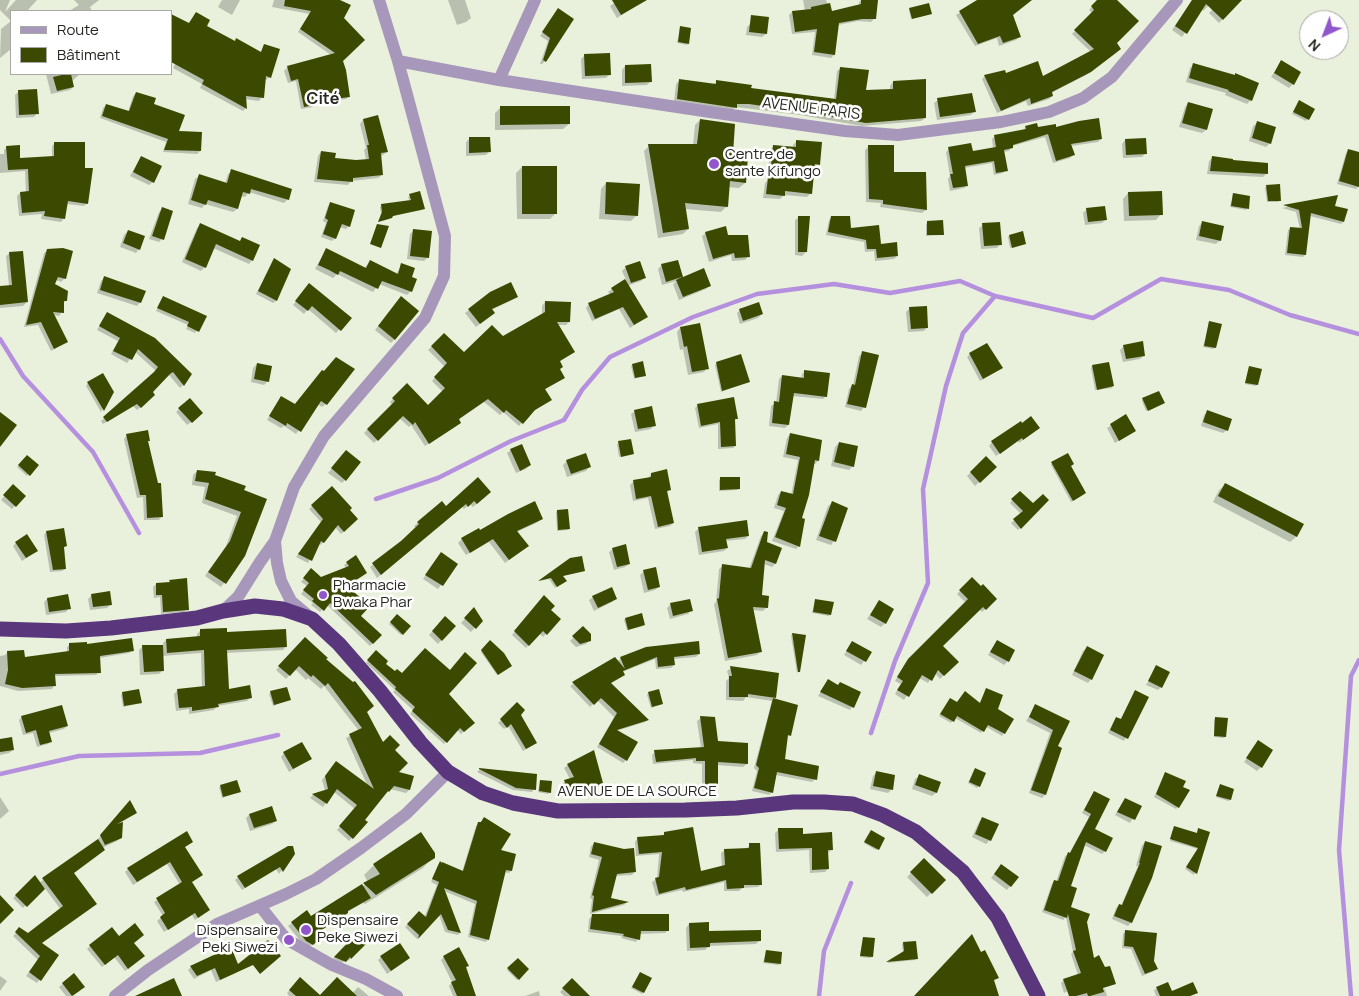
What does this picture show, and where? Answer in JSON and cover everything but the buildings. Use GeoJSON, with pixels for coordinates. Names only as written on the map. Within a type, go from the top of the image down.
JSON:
{"type":"FeatureCollection","features":[{"type":"Feature","properties":{"kind":"highway","name":"AVENUE DE LA SOURCE"},"geometry":{"type":"LineString","coordinates":[[0,629],[66,631],[111,628],[197,618],[223,610],[255,606],[283,609],[312,619],[339,644],[380,691],[420,742],[448,772],[483,793],[513,803],[558,811],[685,810],[737,808],[793,802],[852,804],[883,815],[916,832],[963,872],[998,918],[1038,996]]}},
{"type":"Feature","properties":{"kind":"street"},"geometry":{"type":"LineString","coordinates":[[223,610],[238,597],[275,541],[294,487],[324,436],[425,318],[444,276],[445,236],[398,61],[378,0]]}},
{"type":"Feature","properties":{"kind":"street"},"geometry":{"type":"LineString","coordinates":[[499,80],[535,0]]}},
{"type":"Feature","properties":{"kind":"street","name":"AVENUE PARIS"},"geometry":{"type":"LineString","coordinates":[[398,61],[499,80],[710,112],[845,131],[898,135],[1002,122],[1049,112],[1083,98],[1112,77],[1177,0]]}},
{"type":"Feature","properties":{"kind":"street"},"geometry":{"type":"LineString","coordinates":[[275,541],[281,581],[291,601],[312,619]]}},
{"type":"Feature","properties":{"kind":"street"},"geometry":{"type":"LineString","coordinates":[[115,996],[148,970],[217,924],[316,879],[406,814],[448,772]]}},
{"type":"Feature","properties":{"kind":"street"},"geometry":{"type":"LineString","coordinates":[[260,906],[286,939],[332,965],[366,979],[397,996]]}},
{"type":"Feature","properties":{"kind":"waterway"},"geometry":{"type":"LineString","coordinates":[[376,499],[438,478],[511,441],[564,420],[582,390],[610,357],[693,317],[757,294],[834,284],[890,293],[960,281],[995,296],[1093,318],[1161,279],[1229,290],[1290,315],[1359,334]]}},
{"type":"Feature","properties":{"kind":"waterway"},"geometry":{"type":"LineString","coordinates":[[871,733],[895,661],[928,583],[923,489],[946,386],[963,333],[995,296]]}},
{"type":"Feature","properties":{"kind":"waterway"},"geometry":{"type":"LineString","coordinates":[[0,339],[23,376],[93,452],[139,533]]}},
{"type":"Feature","properties":{"kind":"waterway"},"geometry":{"type":"LineString","coordinates":[[1351,996],[1339,850],[1351,676],[1359,660]]}},
{"type":"Feature","properties":{"kind":"waterway"},"geometry":{"type":"LineString","coordinates":[[0,774],[79,756],[200,753],[278,735]]}},
{"type":"Feature","properties":{"kind":"waterway"},"geometry":{"type":"LineString","coordinates":[[819,996],[824,951],[851,883]]}},
{"type":"Feature","properties":{"kind":"place","name":"Centre de sante Kifungo"},"geometry":{"type":"Point","coordinates":[714,164]}},
{"type":"Feature","properties":{"kind":"place","name":"Pharmacie Bwaka Phar"},"geometry":{"type":"Point","coordinates":[323,595]}},
{"type":"Feature","properties":{"kind":"place","name":"Dispensaire Peke Siwezi"},"geometry":{"type":"Point","coordinates":[306,930]}},
{"type":"Feature","properties":{"kind":"place","name":"Dispensaire Peki Siwezi"},"geometry":{"type":"Point","coordinates":[289,940]}},
{"type":"Feature","properties":{"kind":"district","name":"Cité"},"geometry":{"type":"Point","coordinates":[323,100]}}]}
